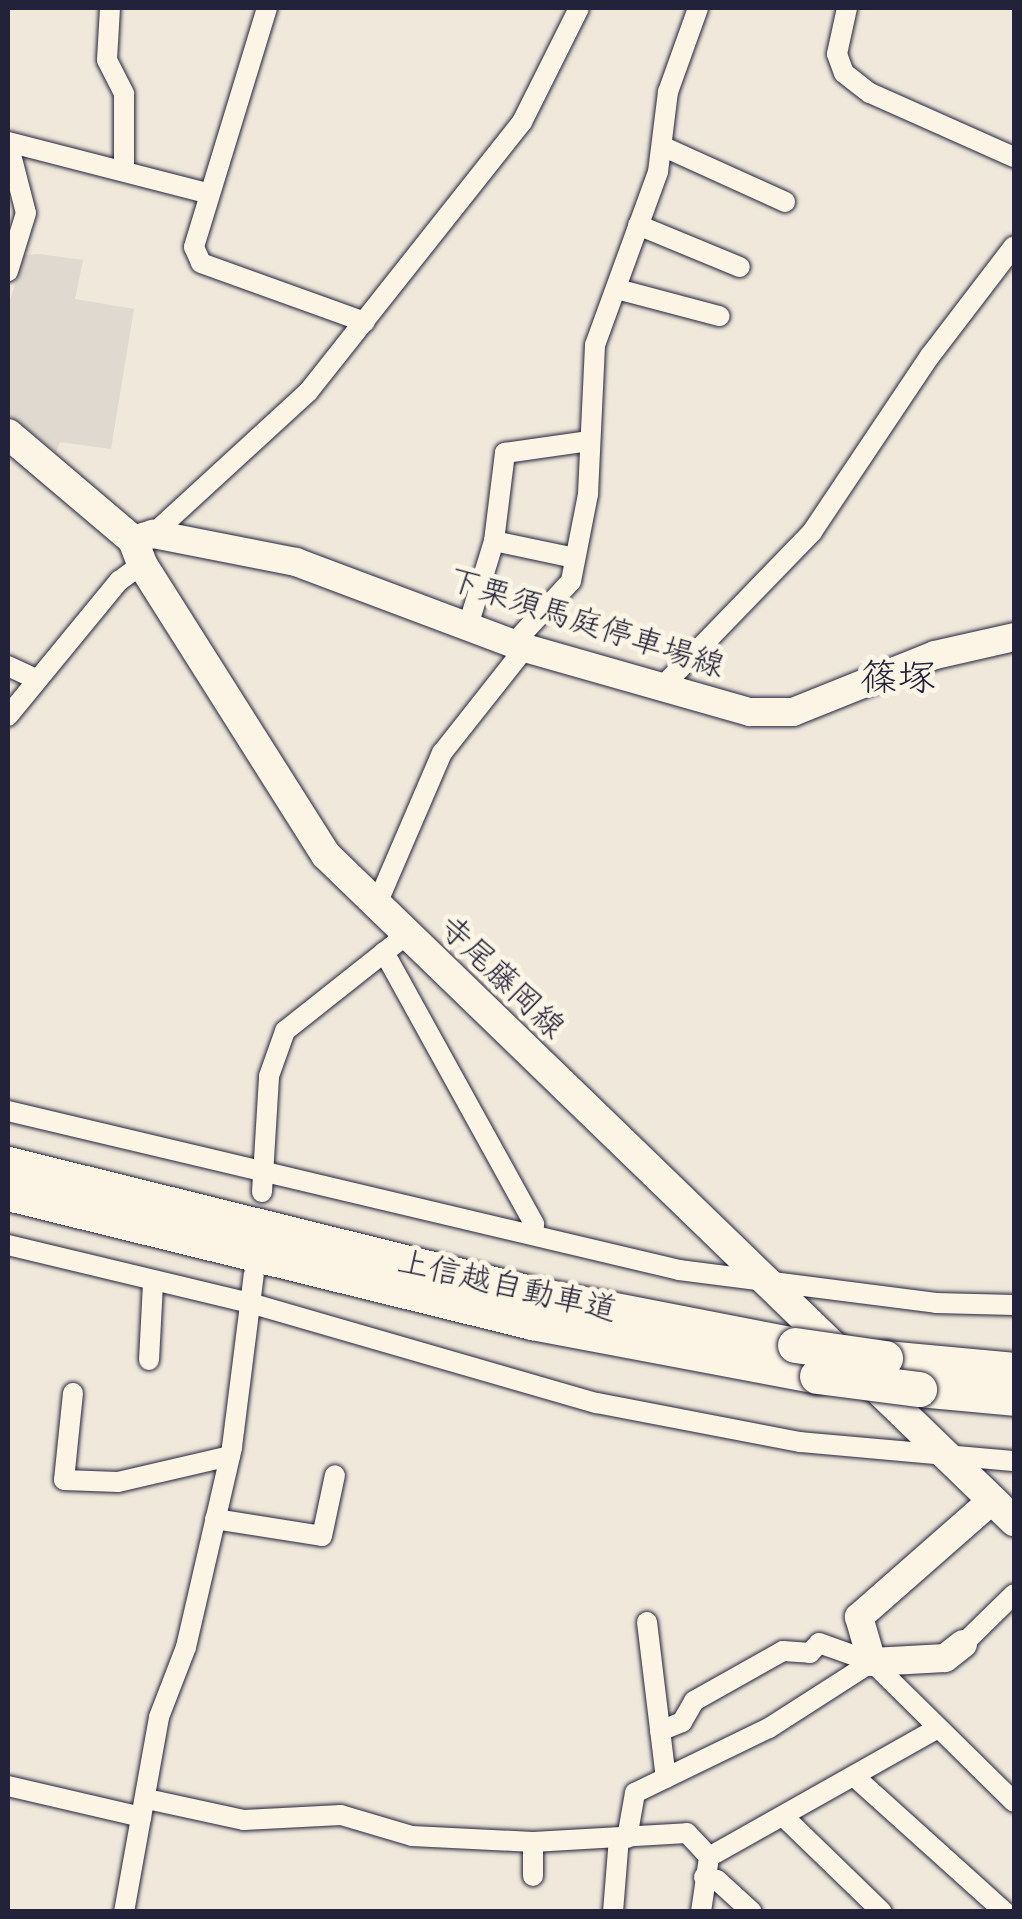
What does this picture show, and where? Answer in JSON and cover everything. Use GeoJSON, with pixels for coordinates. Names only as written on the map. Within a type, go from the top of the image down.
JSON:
{"type":"FeatureCollection","features":[{"type":"Feature","properties":{"kind":"highway","name":"上信越自動車道"},"geometry":{"type":"LineString","coordinates":[[8,1164],[538,1296],[794,1345],[1014,1370]]}},
{"type":"Feature","properties":{"kind":"highway","name":"上信越自動車道"},"geometry":{"type":"LineString","coordinates":[[8,1192],[532,1322],[816,1376],[1014,1398]]}},
{"type":"Feature","properties":{"kind":"main road","name":"寺尾藤岡線"},"geometry":{"type":"LineString","coordinates":[[8,434],[142,546],[303,826],[376,906],[395,944],[770,1284],[1003,1510]]}},
{"type":"Feature","properties":{"kind":"main road","name":"下栗須馬庭停車場線"},"geometry":{"type":"LineString","coordinates":[[142,546],[296,562],[519,646],[750,712],[793,712],[935,655],[1014,637]]}},
{"type":"Feature","properties":{"kind":"main road"},"geometry":{"type":"LineString","coordinates":[[962,1644],[946,1658],[872,1662],[859,1617],[1003,1510]]}},
{"type":"Feature","properties":{"kind":"street"},"geometry":{"type":"LineString","coordinates":[[110,8],[107,60],[124,94],[124,171]]}},
{"type":"Feature","properties":{"kind":"street"},"geometry":{"type":"LineString","coordinates":[[267,8],[207,193],[194,248],[201,262],[364,322]]}},
{"type":"Feature","properties":{"kind":"street"},"geometry":{"type":"LineString","coordinates":[[8,716],[120,580],[142,546],[308,392],[522,122],[578,8]]}},
{"type":"Feature","properties":{"kind":"street"},"geometry":{"type":"LineString","coordinates":[[376,906],[442,753],[570,581],[589,441],[595,346],[618,289],[664,146],[668,92],[698,8]]}},
{"type":"Feature","properties":{"kind":"street"},"geometry":{"type":"LineString","coordinates":[[846,8],[837,54],[844,74],[870,92],[1014,157]]}},
{"type":"Feature","properties":{"kind":"street"},"geometry":{"type":"LineString","coordinates":[[8,271],[26,213],[8,142],[207,193]]}},
{"type":"Feature","properties":{"kind":"street"},"geometry":{"type":"LineString","coordinates":[[664,146],[785,202]]}},
{"type":"Feature","properties":{"kind":"street"},"geometry":{"type":"LineString","coordinates":[[638,225],[740,267]]}},
{"type":"Feature","properties":{"kind":"street"},"geometry":{"type":"LineString","coordinates":[[660,689],[812,532],[930,356],[1014,246]]}},
{"type":"Feature","properties":{"kind":"street"},"geometry":{"type":"LineString","coordinates":[[618,289],[719,316]]}},
{"type":"Feature","properties":{"kind":"street"},"geometry":{"type":"LineString","coordinates":[[468,626],[494,540],[505,453],[589,441]]}},
{"type":"Feature","properties":{"kind":"street"},"geometry":{"type":"LineString","coordinates":[[494,540],[576,558]]}},
{"type":"Feature","properties":{"kind":"street"},"geometry":{"type":"LineString","coordinates":[[8,666],[36,679]]}},
{"type":"Feature","properties":{"kind":"street"},"geometry":{"type":"LineString","coordinates":[[262,1182],[269,1076],[285,1031],[395,944],[534,1224],[532,1235]]}},
{"type":"Feature","properties":{"kind":"street"},"geometry":{"type":"LineString","coordinates":[[8,1111],[262,1182],[770,1284],[1014,1306]]}},
{"type":"Feature","properties":{"kind":"street"},"geometry":{"type":"LineString","coordinates":[[8,1244],[253,1304],[597,1403],[800,1442],[1014,1461]]}},
{"type":"Feature","properties":{"kind":"street"},"geometry":{"type":"LineString","coordinates":[[124,1912],[159,1718],[186,1648],[230,1456],[254,1274]]}},
{"type":"Feature","properties":{"kind":"street"},"geometry":{"type":"LineString","coordinates":[[149,1360],[153,1282]]}},
{"type":"Feature","properties":{"kind":"street"},"geometry":{"type":"LineString","coordinates":[[73,1393],[64,1480],[118,1482],[230,1456]]}},
{"type":"Feature","properties":{"kind":"street"},"geometry":{"type":"LineString","coordinates":[[215,1519],[322,1536],[335,1475]]}},
{"type":"Feature","properties":{"kind":"street"},"geometry":{"type":"LineString","coordinates":[[962,1644],[1014,1594]]}},
{"type":"Feature","properties":{"kind":"street"},"geometry":{"type":"LineString","coordinates":[[647,1622],[666,1778]]}},
{"type":"Feature","properties":{"kind":"street"},"geometry":{"type":"LineString","coordinates":[[660,1731],[682,1722],[694,1701],[783,1652],[810,1652],[819,1643],[872,1662],[1014,1802]]}},
{"type":"Feature","properties":{"kind":"street"},"geometry":{"type":"LineString","coordinates":[[614,1912],[623,1838],[635,1793],[769,1728],[872,1662]]}},
{"type":"Feature","properties":{"kind":"street"},"geometry":{"type":"LineString","coordinates":[[700,1912],[707,1867],[784,1816],[856,1778],[936,1728]]}},
{"type":"Feature","properties":{"kind":"street"},"geometry":{"type":"LineString","coordinates":[[856,1778],[1005,1912]]}},
{"type":"Feature","properties":{"kind":"street"},"geometry":{"type":"LineString","coordinates":[[8,1786],[244,1820],[340,1815],[412,1836],[534,1842],[687,1833],[707,1867],[752,1912]]}},
{"type":"Feature","properties":{"kind":"street"},"geometry":{"type":"LineString","coordinates":[[784,1816],[882,1912]]}},
{"type":"Feature","properties":{"kind":"street"},"geometry":{"type":"LineString","coordinates":[[533,1876],[534,1842]]}},
{"type":"Feature","properties":{"kind":"shaded area"},"geometry":{"type":"Polygon","coordinates":[[[24,255],[83,260],[75,299],[134,309],[111,449],[60,442],[56,452],[8,414],[8,307],[24,255]]]}},
{"type":"Feature","properties":{"kind":"district","name":"篠塚"},"geometry":{"type":"Point","coordinates":[898,680]}}]}
